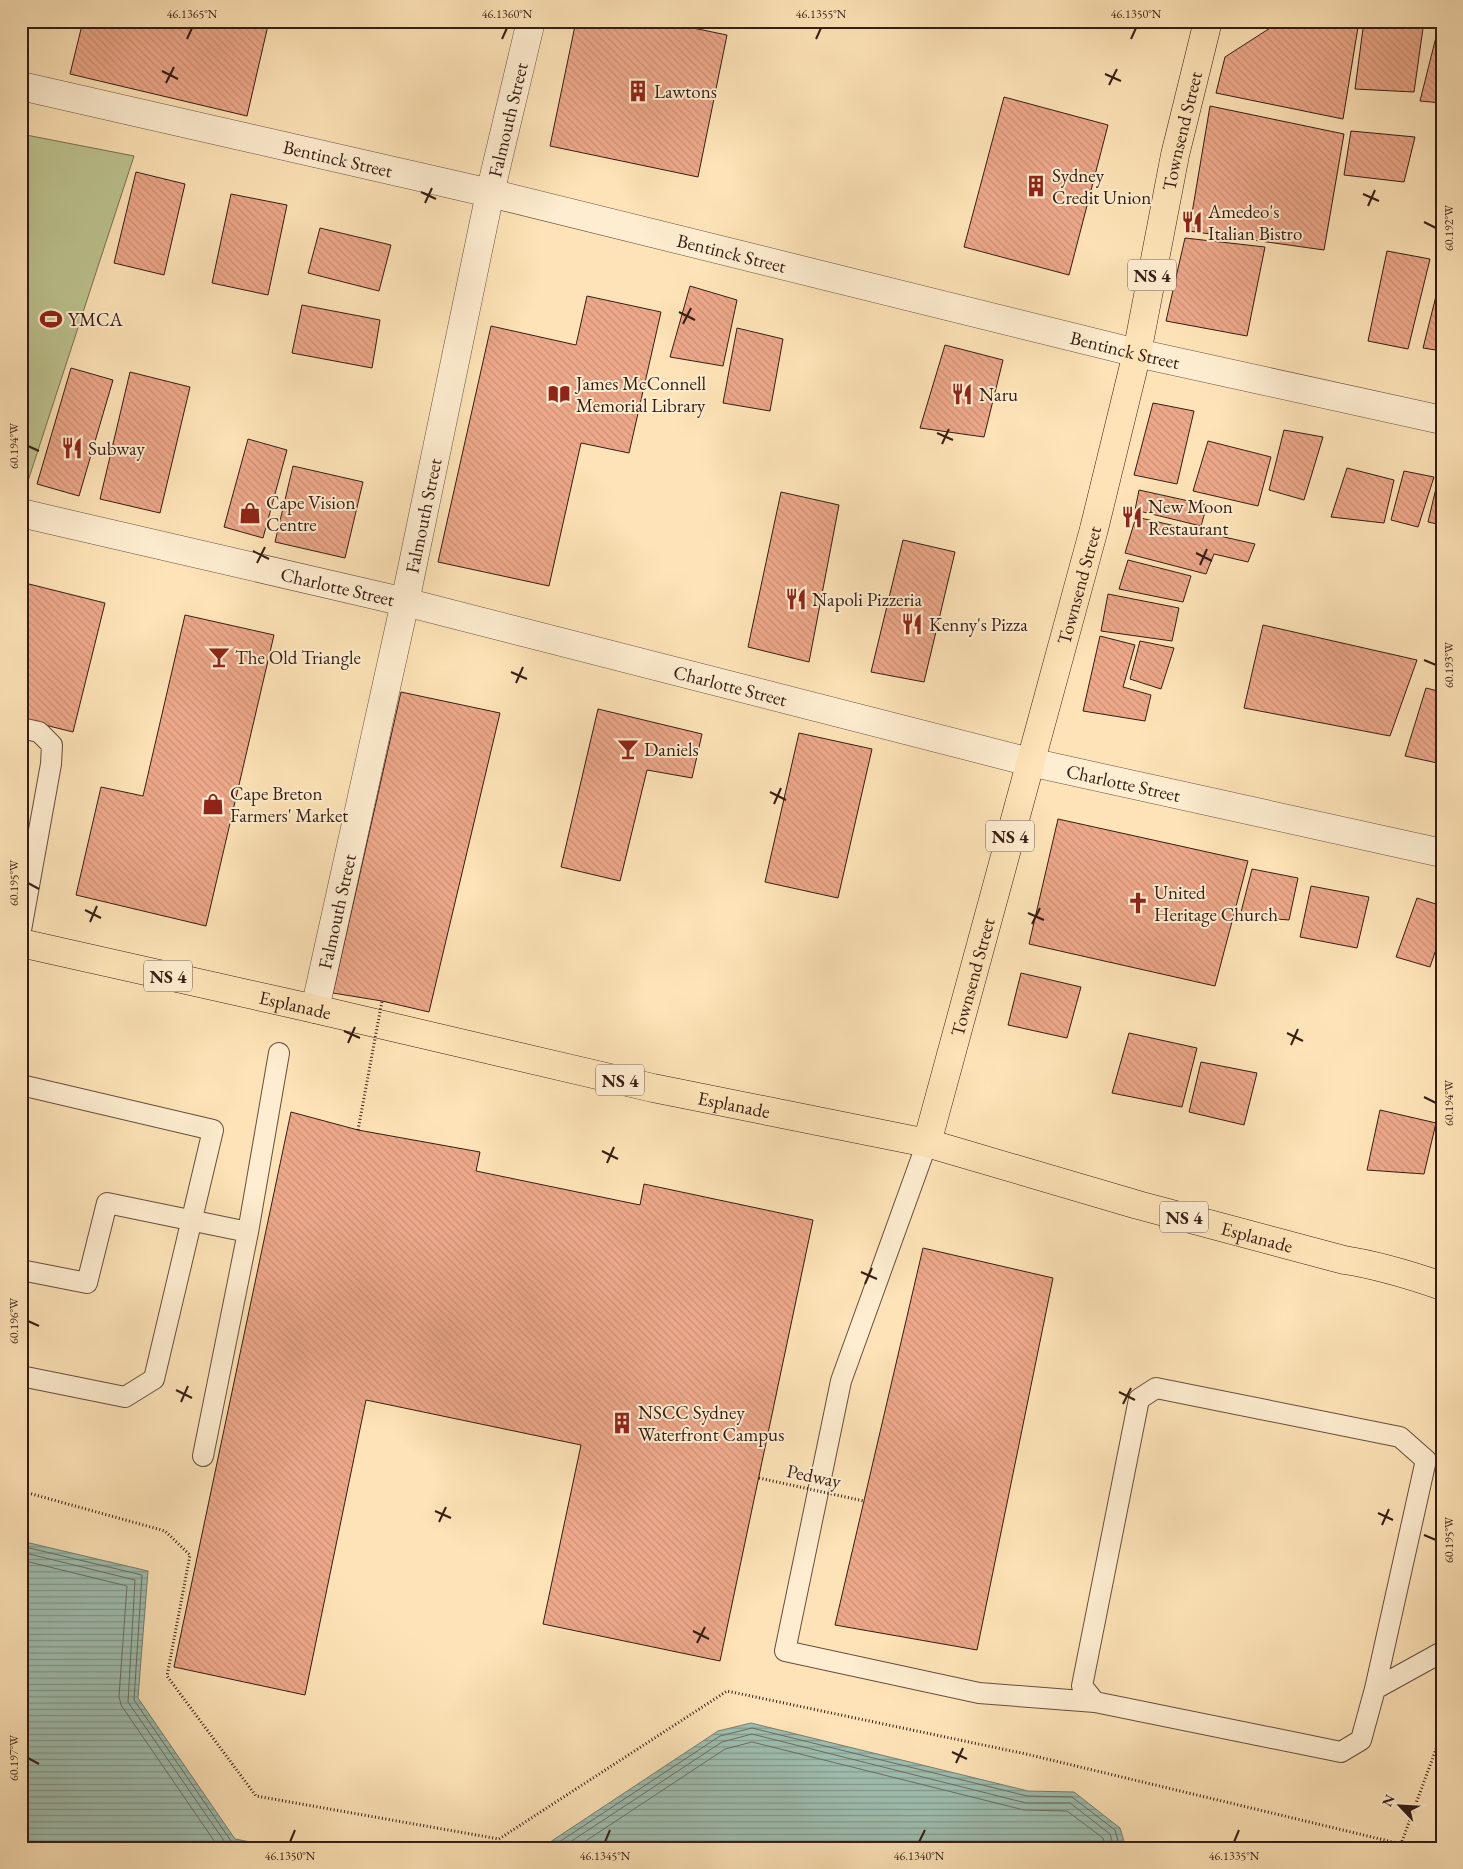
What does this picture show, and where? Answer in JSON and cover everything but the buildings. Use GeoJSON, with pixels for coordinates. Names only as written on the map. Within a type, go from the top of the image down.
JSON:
{"type":"FeatureCollection","features":[{"type":"Feature","properties":{"kind":"main road","name":"Townsend Street"},"geometry":{"type":"LineString","coordinates":[[926,1144],[1094,529],[1137,353],[1175,155],[1208,21]]}},
{"type":"Feature","properties":{"kind":"main road","name":"Esplanade"},"geometry":{"type":"LineString","coordinates":[[21,943],[653,1088],[926,1144],[1138,1205],[1344,1260],[1365,1263],[1442,1286]]}},
{"type":"Feature","properties":{"kind":"street","name":"Falmouth Street"},"geometry":{"type":"LineString","coordinates":[[315,1009],[405,602],[490,193],[531,21]]}},
{"type":"Feature","properties":{"kind":"street","name":"Bentinck Street"},"geometry":{"type":"LineString","coordinates":[[21,86],[490,193],[1137,353],[1442,420]]}},
{"type":"Feature","properties":{"kind":"street","name":"Charlotte Street"},"geometry":{"type":"LineString","coordinates":[[21,513],[405,602],[1030,762],[1442,853]]}},
{"type":"Feature","properties":{"kind":"lane"},"geometry":{"type":"LineString","coordinates":[[21,728],[39,732],[52,746],[51,764],[21,930]]}},
{"type":"Feature","properties":{"kind":"lane"},"geometry":{"type":"LineString","coordinates":[[203,1456],[248,1232],[279,1053]]}},
{"type":"Feature","properties":{"kind":"lane"},"geometry":{"type":"LineString","coordinates":[[21,1085],[213,1130],[154,1379],[125,1397],[21,1376]]}},
{"type":"Feature","properties":{"kind":"lane"},"geometry":{"type":"LineString","coordinates":[[926,1144],[841,1382],[785,1652],[979,1693],[1095,1702],[1341,1752],[1361,1740],[1375,1689],[1426,1460],[1400,1436],[1156,1388],[1139,1400],[1082,1686],[1095,1702]]}},
{"type":"Feature","properties":{"kind":"lane"},"geometry":{"type":"LineString","coordinates":[[21,1270],[87,1283],[107,1203],[248,1232]]}},
{"type":"Feature","properties":{"kind":"lane"},"geometry":{"type":"LineString","coordinates":[[1375,1689],[1442,1652]]}},
{"type":"Feature","properties":{"kind":"path"},"geometry":{"type":"LineString","coordinates":[[358,1130],[382,1001]]}},
{"type":"Feature","properties":{"kind":"path","name":"Pedway"},"geometry":{"type":"LineString","coordinates":[[758,1478],[864,1501]]}},
{"type":"Feature","properties":{"kind":"path"},"geometry":{"type":"LineString","coordinates":[[21,1491],[165,1532],[190,1554],[167,1676],[256,1796],[499,1839],[727,1691],[1026,1754],[1401,1844],[1442,1733]]}},
{"type":"Feature","properties":{"kind":"green space","name":"YMCA"},"geometry":{"type":"Polygon","coordinates":[[[21,134],[134,156],[27,484],[21,482],[21,134]]]}},
{"type":"Feature","properties":{"kind":"water"},"geometry":{"type":"Polygon","coordinates":[[[21,1541],[148,1571],[138,1698],[235,1839],[283,1848],[21,1848],[21,1541]]]}},
{"type":"Feature","properties":{"kind":"water"},"geometry":{"type":"Polygon","coordinates":[[[751,1723],[1028,1791],[1074,1792],[1120,1828],[1126,1848],[541,1848],[718,1731],[751,1723]]]}},
{"type":"Feature","properties":{"kind":"place","name":"Lawtons"},"geometry":{"type":"Point","coordinates":[638,91]}},
{"type":"Feature","properties":{"kind":"place","name":"Sydney Credit Union"},"geometry":{"type":"Point","coordinates":[1036,186]}},
{"type":"Feature","properties":{"kind":"place","name":"Amedeo's Italian Bistro"},"geometry":{"type":"Point","coordinates":[1192,222]}},
{"type":"Feature","properties":{"kind":"place","name":"YMCA"},"geometry":{"type":"Point","coordinates":[51,319]}},
{"type":"Feature","properties":{"kind":"place","name":"James McConnell Memorial Library"},"geometry":{"type":"Point","coordinates":[559,394]}},
{"type":"Feature","properties":{"kind":"place","name":"Naru"},"geometry":{"type":"Point","coordinates":[962,394]}},
{"type":"Feature","properties":{"kind":"place","name":"Subway"},"geometry":{"type":"Point","coordinates":[72,448]}},
{"type":"Feature","properties":{"kind":"place","name":"Cape Vision Centre"},"geometry":{"type":"Point","coordinates":[250,513]}},
{"type":"Feature","properties":{"kind":"place","name":"New Moon Restaurant"},"geometry":{"type":"Point","coordinates":[1132,517]}},
{"type":"Feature","properties":{"kind":"place","name":"Napoli Pizzeria"},"geometry":{"type":"Point","coordinates":[796,599]}},
{"type":"Feature","properties":{"kind":"place","name":"Kenny's Pizza"},"geometry":{"type":"Point","coordinates":[912,624]}},
{"type":"Feature","properties":{"kind":"place","name":"The Old Triangle"},"geometry":{"type":"Point","coordinates":[219,657]}},
{"type":"Feature","properties":{"kind":"place","name":"Daniels"},"geometry":{"type":"Point","coordinates":[628,749]}},
{"type":"Feature","properties":{"kind":"place","name":"Cape Breton Farmers' Market"},"geometry":{"type":"Point","coordinates":[213,804]}},
{"type":"Feature","properties":{"kind":"place","name":"United Heritage Church"},"geometry":{"type":"Point","coordinates":[1138,903]}},
{"type":"Feature","properties":{"kind":"place","name":"NSCC Sydney Waterfront Campus"},"geometry":{"type":"Point","coordinates":[622,1423]}}]}
